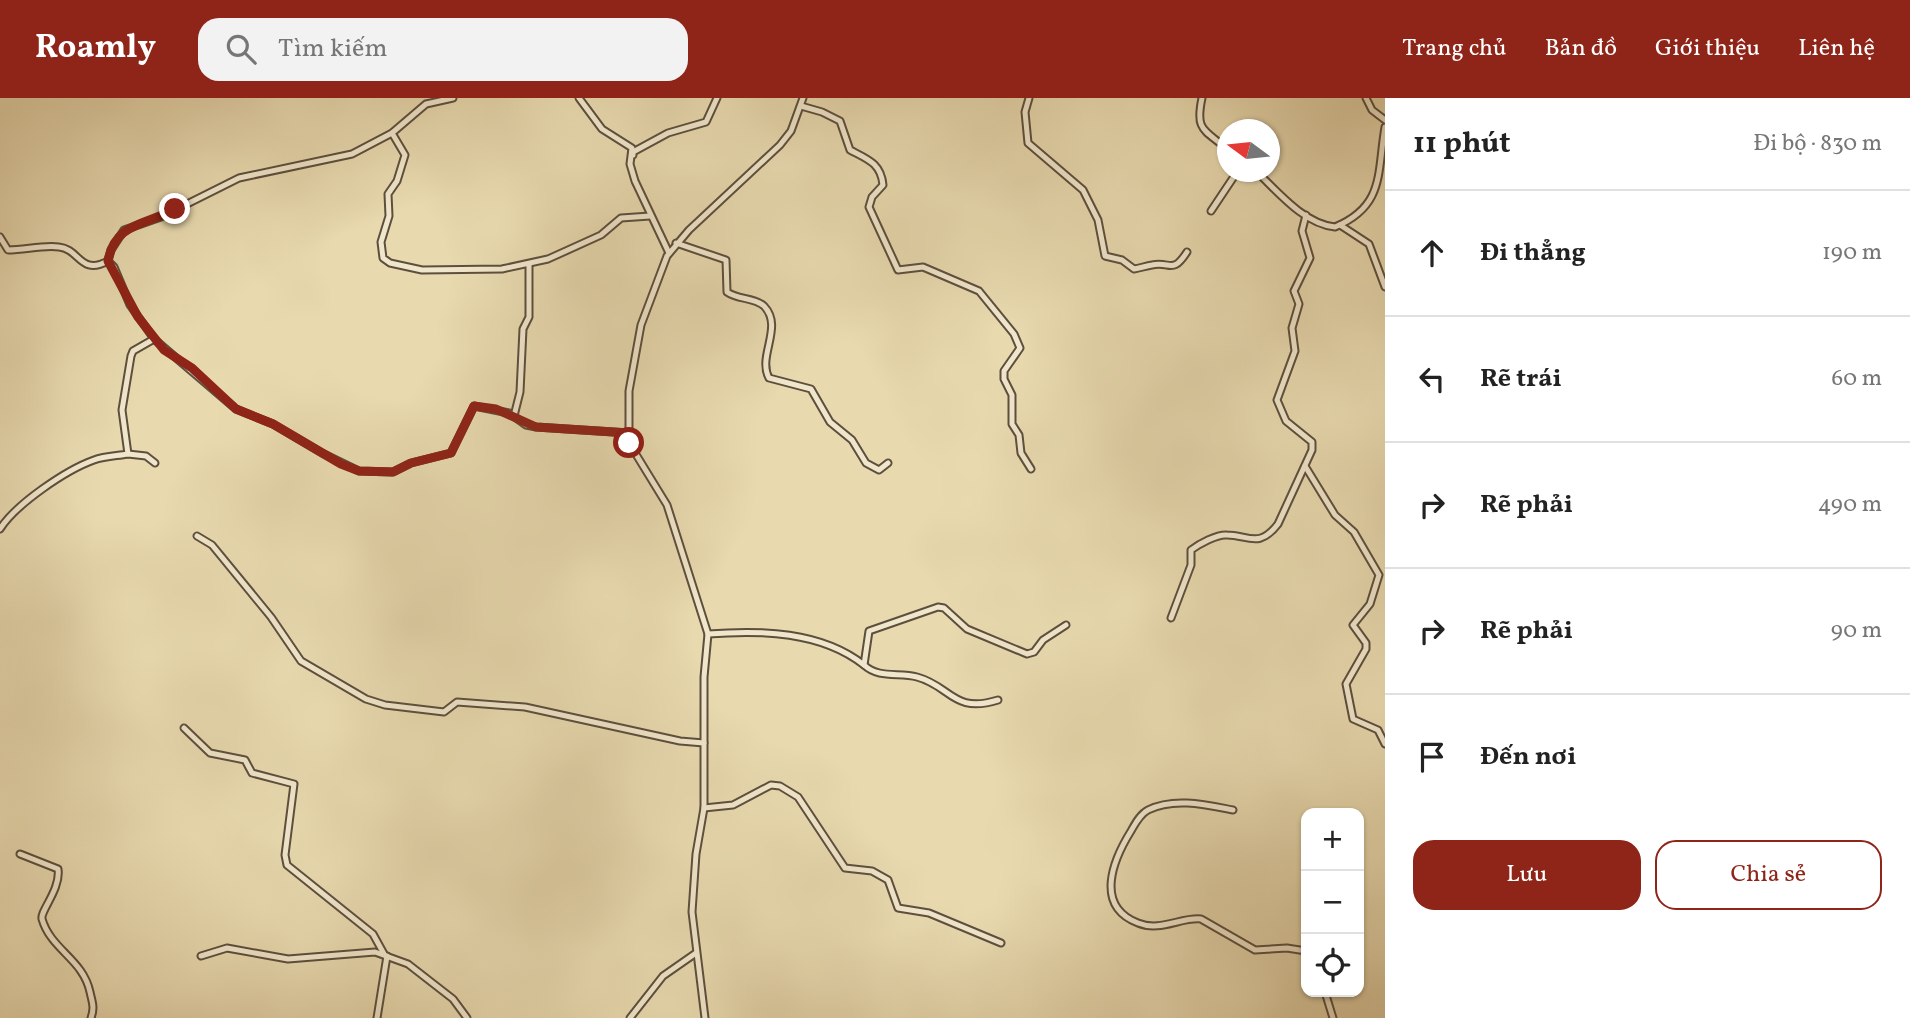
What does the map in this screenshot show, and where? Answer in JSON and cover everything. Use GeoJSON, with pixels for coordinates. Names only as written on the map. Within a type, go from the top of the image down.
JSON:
{"type":"FeatureCollection","features":[{"type":"Feature","properties":{"kind":"street"},"geometry":{"type":"LineString","coordinates":[[108,261],[111,250],[124,230],[161,218],[239,178],[352,154],[391,134],[426,104],[453,98]]}},
{"type":"Feature","properties":{"kind":"street"},"geometry":{"type":"LineString","coordinates":[[579,98],[596,123],[608,134],[628,143],[633,155]]}},
{"type":"Feature","properties":{"kind":"street"},"geometry":{"type":"LineString","coordinates":[[669,253],[632,174],[630,164],[633,152],[668,134],[706,122],[717,98]]}},
{"type":"Feature","properties":{"kind":"street"},"geometry":{"type":"LineString","coordinates":[[705,1018],[692,912],[696,854],[704,808],[704,677],[708,634],[667,505],[629,443],[629,391],[641,325],[669,253],[676,243],[780,145],[791,131],[803,98]]}},
{"type":"Feature","properties":{"kind":"street"},"geometry":{"type":"LineString","coordinates":[[1028,98],[1025,111],[1028,143],[1054,168],[1083,190],[1098,220],[1105,256],[1122,260],[1134,269],[1155,264],[1167,268],[1175,266],[1188,252]]}},
{"type":"Feature","properties":{"kind":"street"},"geometry":{"type":"LineString","coordinates":[[1202,98],[1198,115],[1201,127],[1217,141]]}},
{"type":"Feature","properties":{"kind":"street"},"geometry":{"type":"LineString","coordinates":[[1366,98],[1372,110],[1385,120]]}},
{"type":"Feature","properties":{"kind":"street"},"geometry":{"type":"LineString","coordinates":[[801,106],[840,121],[850,150],[871,160],[881,174],[884,184],[872,197],[870,213],[898,270],[923,267],[974,289],[994,307],[1014,334],[1019,351],[1004,372],[1004,379],[1012,395],[1012,424],[1018,432],[1021,453],[1031,470]]}},
{"type":"Feature","properties":{"kind":"street"},"geometry":{"type":"LineString","coordinates":[[1268,182],[1306,215],[1331,227],[1340,225],[1366,209],[1376,189],[1381,175],[1385,127]]}},
{"type":"Feature","properties":{"kind":"street"},"geometry":{"type":"LineString","coordinates":[[391,134],[403,150],[404,158],[388,194],[389,216],[381,242],[385,261],[422,270],[502,269],[529,264],[595,238],[621,218],[650,216]]}},
{"type":"Feature","properties":{"kind":"street"},"geometry":{"type":"LineString","coordinates":[[1211,211],[1230,182]]}},
{"type":"Feature","properties":{"kind":"street"},"geometry":{"type":"LineString","coordinates":[[1171,618],[1191,565],[1191,550],[1223,535],[1249,541],[1271,532],[1278,524],[1312,450],[1312,442],[1286,421],[1277,400],[1295,351],[1292,328],[1299,308],[1294,291],[1310,258],[1302,231],[1306,215]]}},
{"type":"Feature","properties":{"kind":"street"},"geometry":{"type":"LineString","coordinates":[[1340,225],[1369,244],[1385,287]]}},
{"type":"Feature","properties":{"kind":"street"},"geometry":{"type":"LineString","coordinates":[[0,237],[9,250],[59,247],[84,264],[99,265],[108,261]]}},
{"type":"Feature","properties":{"kind":"street"},"geometry":{"type":"LineString","coordinates":[[676,243],[726,260],[727,292],[759,302],[768,312],[772,322],[766,370],[769,377],[811,389],[829,420],[852,440],[866,463],[877,470],[888,463]]}},
{"type":"Feature","properties":{"kind":"street"},"geometry":{"type":"LineString","coordinates":[[108,261],[114,267],[130,305],[154,339],[232,406],[273,424],[332,459],[359,471],[393,472],[411,463],[451,453],[474,406],[514,416],[526,425],[536,427],[629,433]]}},
{"type":"Feature","properties":{"kind":"street"},"geometry":{"type":"LineString","coordinates":[[514,416],[520,392],[523,329],[529,317],[529,264]]}},
{"type":"Feature","properties":{"kind":"street"},"geometry":{"type":"LineString","coordinates":[[128,454],[122,410],[131,356],[134,351],[154,339]]}},
{"type":"Feature","properties":{"kind":"street"},"geometry":{"type":"LineString","coordinates":[[0,529],[13,512],[78,467],[97,458],[128,454],[146,456],[155,464]]}},
{"type":"Feature","properties":{"kind":"street"},"geometry":{"type":"LineString","coordinates":[[1305,466],[1335,515],[1354,532],[1378,575],[1370,604],[1353,625],[1366,643],[1366,649],[1346,684],[1353,719],[1378,730],[1385,744]]}},
{"type":"Feature","properties":{"kind":"street"},"geometry":{"type":"LineString","coordinates":[[197,536],[212,545],[271,617],[301,661],[366,699],[385,705],[444,712],[457,702],[525,706],[673,740],[704,743]]}},
{"type":"Feature","properties":{"kind":"street"},"geometry":{"type":"LineString","coordinates":[[864,665],[869,631],[938,607],[944,608],[967,629],[1027,654],[1034,652],[1043,639],[1066,625]]}},
{"type":"Feature","properties":{"kind":"street"},"geometry":{"type":"LineString","coordinates":[[708,634],[736,632],[786,635],[833,647],[869,670],[892,676],[919,678],[946,695],[975,705],[998,700]]}},
{"type":"Feature","properties":{"kind":"street"},"geometry":{"type":"LineString","coordinates":[[184,728],[210,752],[245,760],[252,773],[294,784],[285,855],[287,865],[373,934],[385,955],[377,1018]]}},
{"type":"Feature","properties":{"kind":"street"},"geometry":{"type":"LineString","coordinates":[[704,808],[733,805],[771,785],[780,786],[798,797],[845,868],[872,871],[888,880],[898,908],[929,913],[1001,943]]}},
{"type":"Feature","properties":{"kind":"street"},"geometry":{"type":"LineString","coordinates":[[1233,810],[1188,803],[1148,810],[1139,819],[1116,860],[1110,879],[1112,897],[1120,911],[1140,924],[1168,925],[1201,919],[1255,950],[1287,948],[1301,950]]}},
{"type":"Feature","properties":{"kind":"street"},"geometry":{"type":"LineString","coordinates":[[20,854],[42,860],[58,869],[57,886],[41,915],[52,938],[86,973],[94,1004],[91,1018]]}},
{"type":"Feature","properties":{"kind":"street"},"geometry":{"type":"LineString","coordinates":[[201,956],[227,948],[288,959],[340,957],[360,952],[385,955],[408,964],[443,989],[467,1018]]}},
{"type":"Feature","properties":{"kind":"street"},"geometry":{"type":"LineString","coordinates":[[630,1018],[663,975],[696,953]]}},
{"type":"Feature","properties":{"kind":"street"},"geometry":{"type":"LineString","coordinates":[[1327,997],[1333,1018]]}},
{"type":"Feature","properties":{"kind":"route"},"geometry":{"type":"LineString","coordinates":[[175,209],[161,218],[124,230],[111,250],[108,261],[112,262],[130,305],[164,350],[192,368],[232,406],[292,434],[341,464],[359,471],[393,472],[411,463],[451,453],[459,442],[470,409],[474,406],[496,409],[514,416],[526,425],[536,427],[629,433],[629,443]]}}]}
